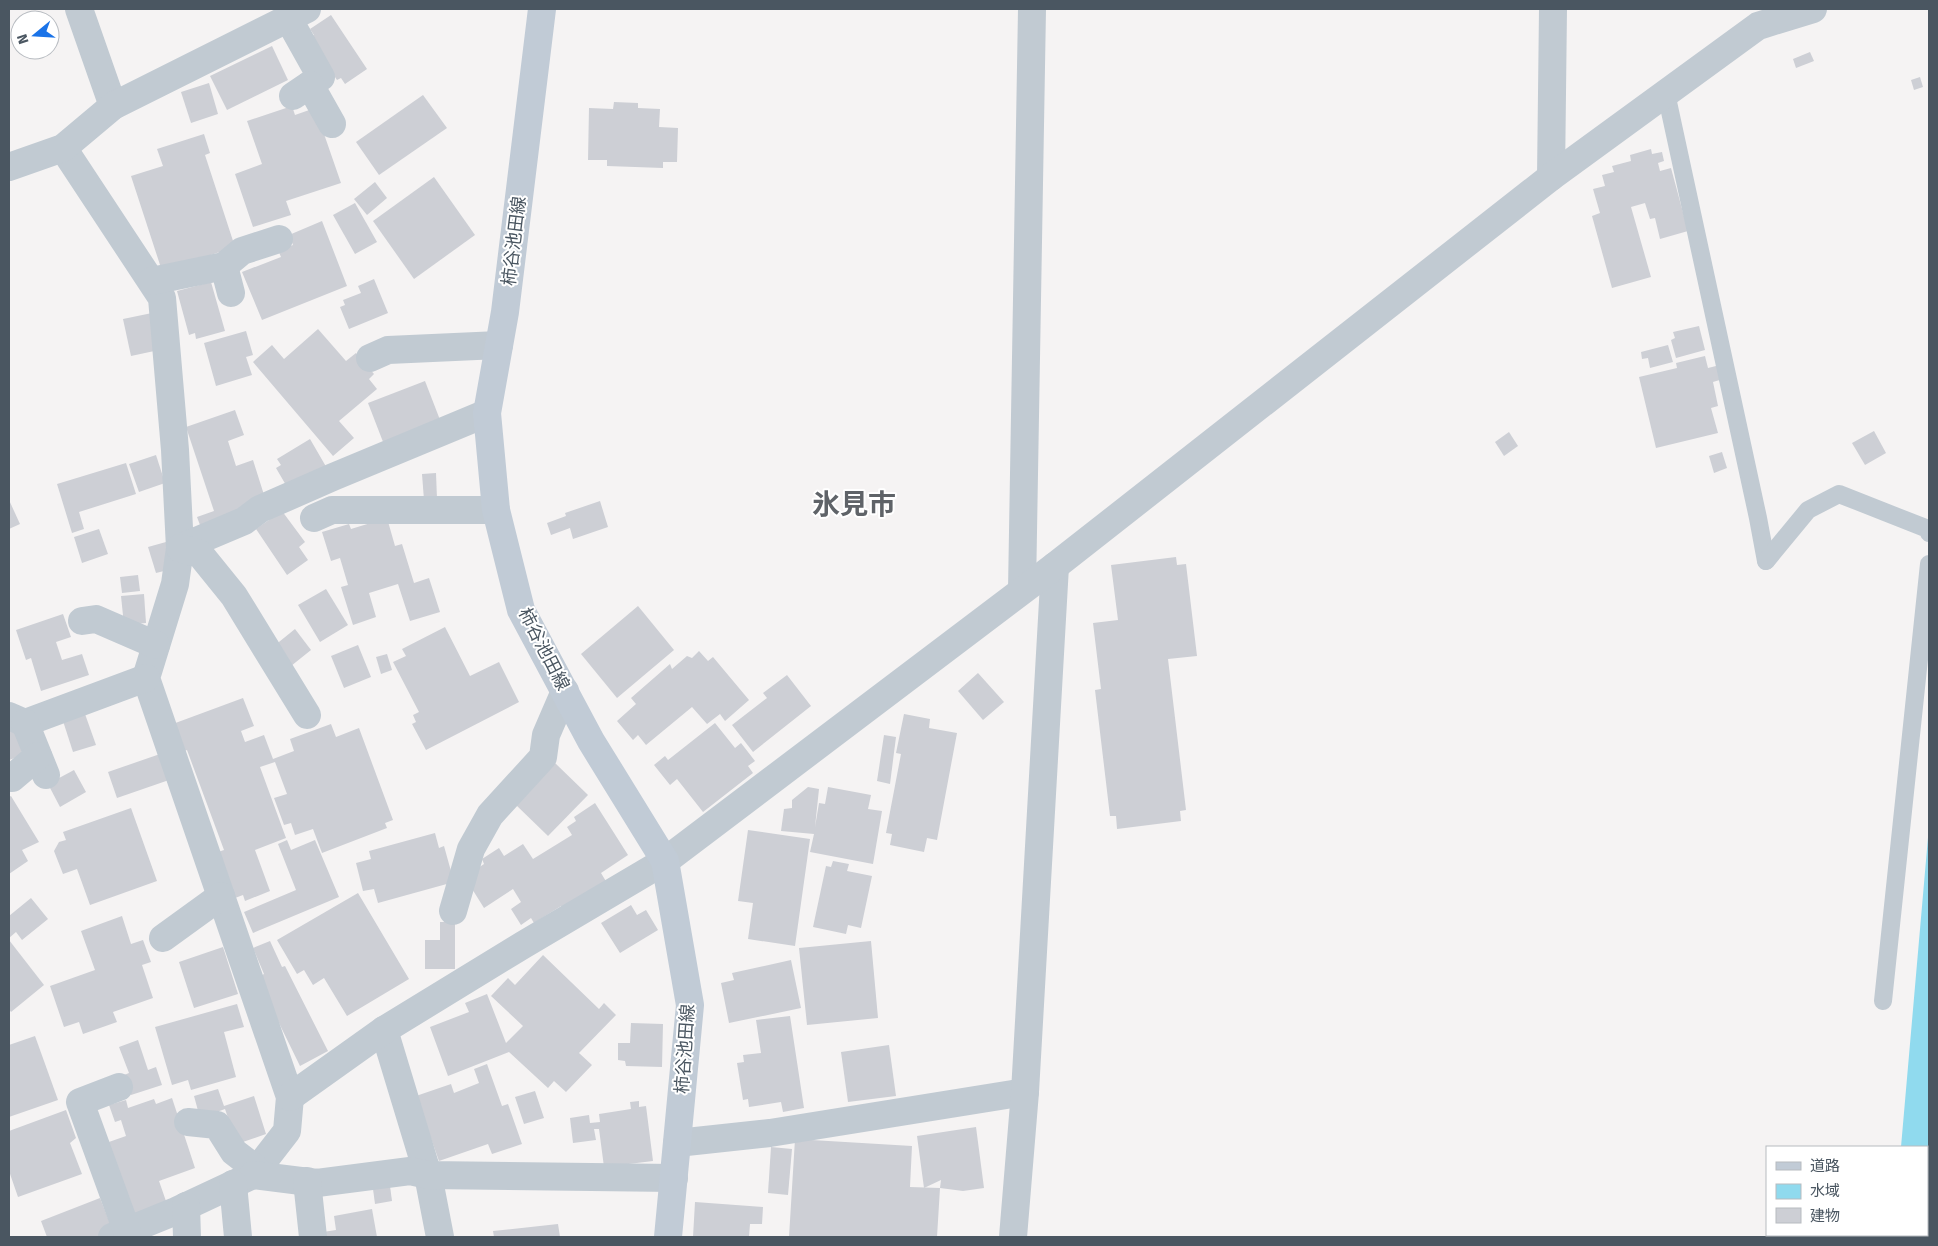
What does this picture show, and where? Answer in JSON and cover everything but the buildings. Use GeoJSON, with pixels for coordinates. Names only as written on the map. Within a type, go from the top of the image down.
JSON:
{"type":"FeatureCollection","features":[{"type":"Feature","properties":{"kind":"main road","name":"柿谷池田線"},"geometry":{"type":"LineString","coordinates":[[542,9],[506,302],[486,414],[496,510],[521,610],[591,741],[665,861],[690,1005],[668,1237]]}},
{"type":"Feature","properties":{"kind":"street"},"geometry":{"type":"LineString","coordinates":[[78,9],[113,106]]}},
{"type":"Feature","properties":{"kind":"street"},"geometry":{"type":"LineString","coordinates":[[1022,590],[1032,9]]}},
{"type":"Feature","properties":{"kind":"street"},"geometry":{"type":"LineString","coordinates":[[1552,177],[1553,9]]}},
{"type":"Feature","properties":{"kind":"street"},"geometry":{"type":"LineString","coordinates":[[290,1097],[384,1030],[499,959],[665,861],[1055,566],[1552,177],[1758,26],[1813,9]]}},
{"type":"Feature","properties":{"kind":"street"},"geometry":{"type":"LineString","coordinates":[[9,167],[64,148],[113,106],[297,13],[321,77],[301,90],[332,124]]}},
{"type":"Feature","properties":{"kind":"street"},"geometry":{"type":"LineString","coordinates":[[64,148],[162,298],[175,450],[180,548],[175,584],[146,678],[290,1097],[287,1131],[247,1176],[186,1206],[120,1234],[80,1102],[119,1088]]}},
{"type":"Feature","properties":{"kind":"street"},"geometry":{"type":"LineString","coordinates":[[152,281],[224,266],[242,251],[279,239]]}},
{"type":"Feature","properties":{"kind":"street"},"geometry":{"type":"LineString","coordinates":[[224,266],[231,293]]}},
{"type":"Feature","properties":{"kind":"street"},"geometry":{"type":"LineString","coordinates":[[370,358],[388,350],[499,345]]}},
{"type":"Feature","properties":{"kind":"street"},"geometry":{"type":"LineString","coordinates":[[180,548],[244,521],[260,509],[333,477],[486,414]]}},
{"type":"Feature","properties":{"kind":"street"},"geometry":{"type":"LineString","coordinates":[[326,508],[496,510]]}},
{"type":"Feature","properties":{"kind":"street"},"geometry":{"type":"LineString","coordinates":[[180,548],[200,554],[234,596],[307,716]]}},
{"type":"Feature","properties":{"kind":"street"},"geometry":{"type":"LineString","coordinates":[[1013,1237],[1025,1092],[1055,566]]}},
{"type":"Feature","properties":{"kind":"street"},"geometry":{"type":"LineString","coordinates":[[82,622],[96,619],[156,645]]}},
{"type":"Feature","properties":{"kind":"street"},"geometry":{"type":"LineString","coordinates":[[12,778],[42,765],[17,720],[146,678]]}},
{"type":"Feature","properties":{"kind":"street"},"geometry":{"type":"LineString","coordinates":[[454,911],[471,849],[490,815],[543,757],[546,735],[565,691]]}},
{"type":"Feature","properties":{"kind":"street"},"geometry":{"type":"LineString","coordinates":[[163,938],[221,896]]}},
{"type":"Feature","properties":{"kind":"street"},"geometry":{"type":"LineString","coordinates":[[384,1030],[428,1175],[440,1237]]}},
{"type":"Feature","properties":{"kind":"street"},"geometry":{"type":"LineString","coordinates":[[677,1143],[770,1133],[1025,1092]]}},
{"type":"Feature","properties":{"kind":"street"},"geometry":{"type":"LineString","coordinates":[[188,1122],[217,1125],[247,1176],[238,1237]]}},
{"type":"Feature","properties":{"kind":"street"},"geometry":{"type":"LineString","coordinates":[[247,1176],[317,1183],[410,1170],[428,1175],[674,1178]]}},
{"type":"Feature","properties":{"kind":"street"},"geometry":{"type":"LineString","coordinates":[[307,1181],[313,1237]]}},
{"type":"Feature","properties":{"kind":"street"},"geometry":{"type":"LineString","coordinates":[[186,1206],[187,1237]]}},
{"type":"Feature","properties":{"kind":"lane"},"geometry":{"type":"LineString","coordinates":[[1666,93],[1766,561],[1808,510],[1839,494],[1928,529],[1929,533]]}},
{"type":"Feature","properties":{"kind":"lane"},"geometry":{"type":"LineString","coordinates":[[1883,1001],[1929,564]]}},
{"type":"Feature","properties":{"kind":"water"},"geometry":{"type":"Polygon","coordinates":[[[1929,826],[1929,1237],[1893,1237],[1928,1236],[1928,1146],[1901,1146],[1929,826]]]}},
{"type":"Feature","properties":{"kind":"district","name":"氷見市"},"geometry":{"type":"Point","coordinates":[854,504]}}]}
